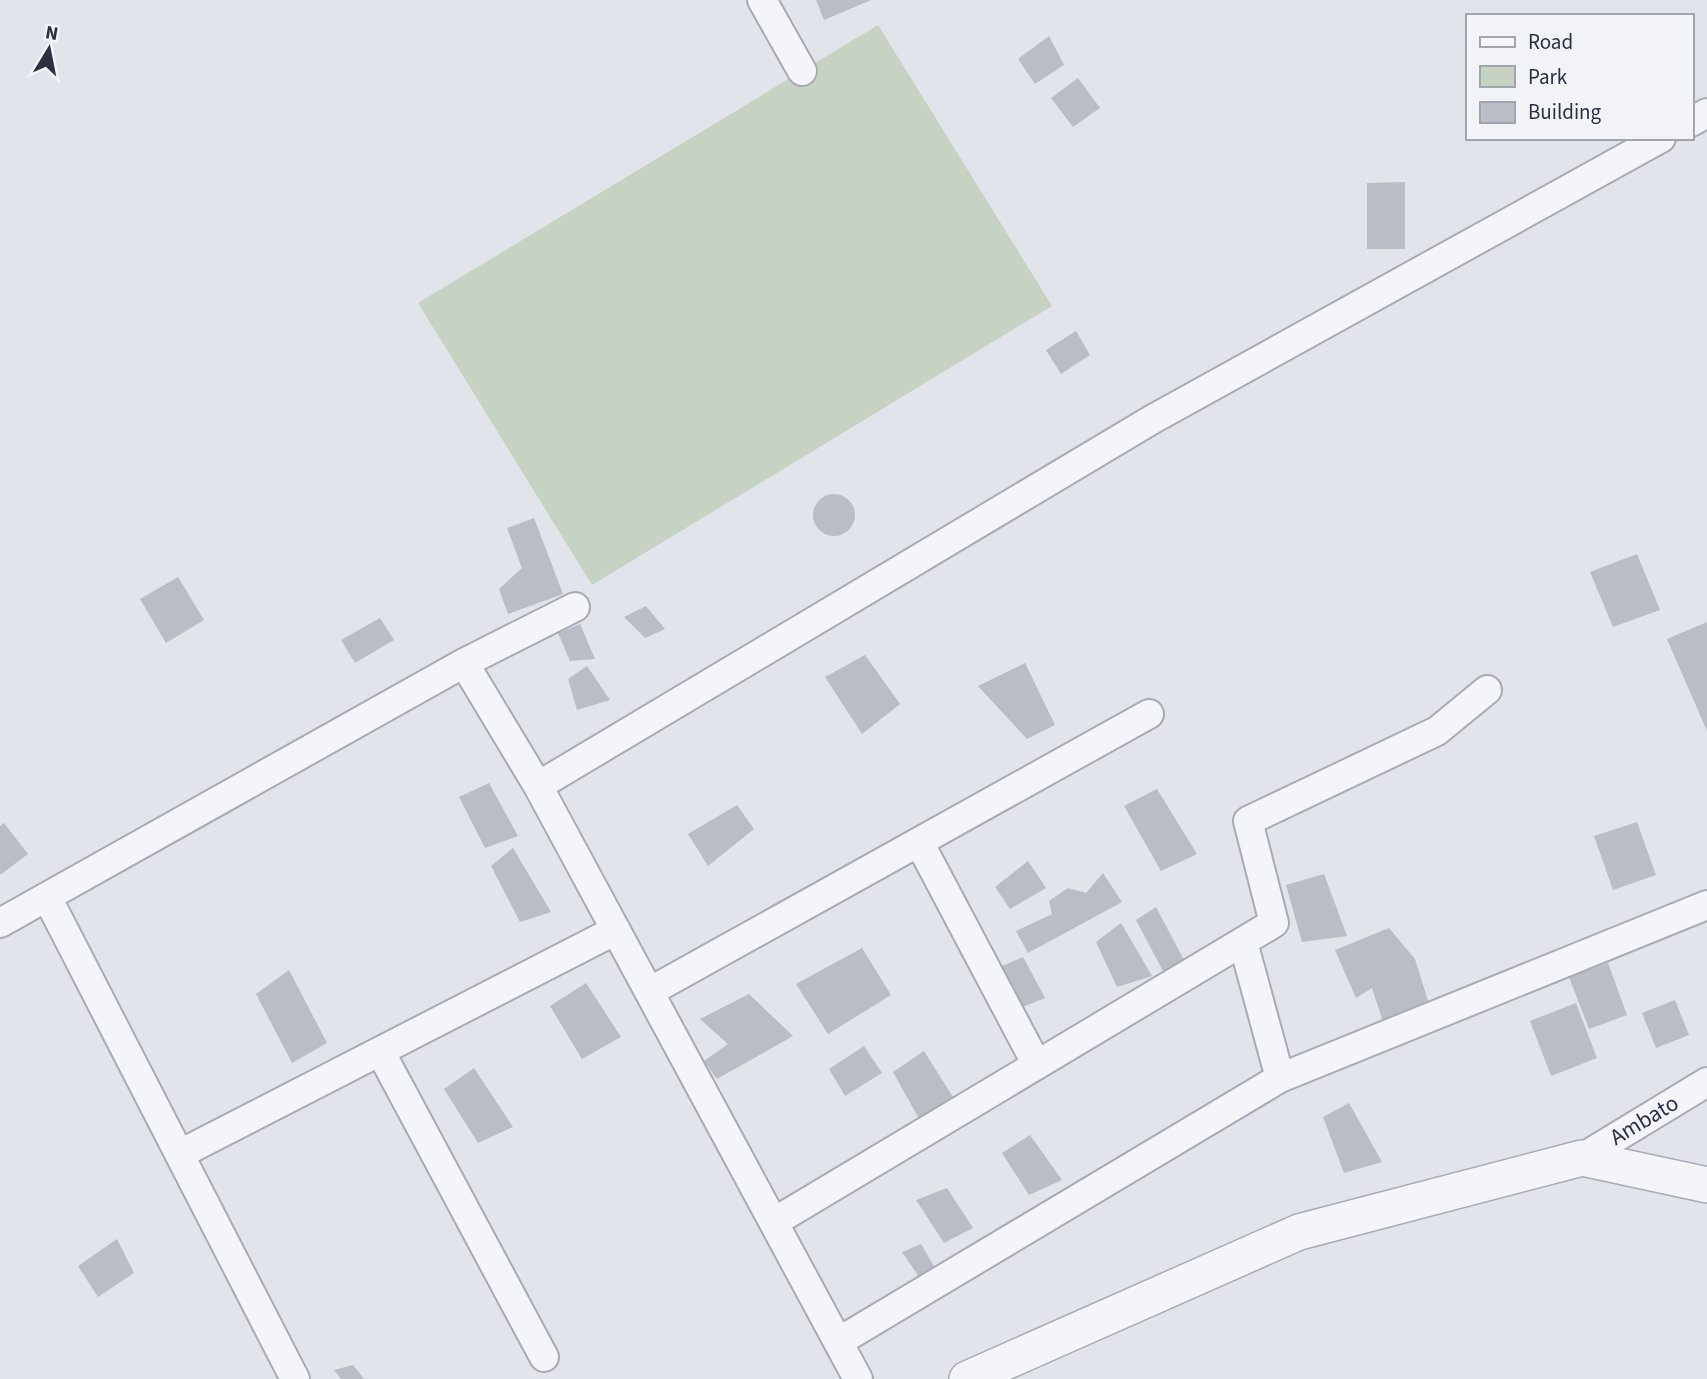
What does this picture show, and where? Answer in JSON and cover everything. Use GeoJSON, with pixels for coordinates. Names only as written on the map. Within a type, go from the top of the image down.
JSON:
{"type":"FeatureCollection","features":[{"type":"Feature","properties":{"kind":"street"},"geometry":{"type":"LineString","coordinates":[[762,0],[803,71]]}},
{"type":"Feature","properties":{"kind":"street"},"geometry":{"type":"LineString","coordinates":[[538,786],[1153,419],[1657,140]]}},
{"type":"Feature","properties":{"kind":"street"},"geometry":{"type":"LineString","coordinates":[[0,923],[464,663],[575,607]]}},
{"type":"Feature","properties":{"kind":"street"},"geometry":{"type":"LineString","coordinates":[[464,663],[538,786],[858,1379]]}},
{"type":"Feature","properties":{"kind":"street"},"geometry":{"type":"LineString","coordinates":[[774,1223],[1275,923],[1248,821],[1437,732],[1487,690]]}},
{"type":"Feature","properties":{"kind":"street"},"geometry":{"type":"LineString","coordinates":[[649,992],[1149,714]]}},
{"type":"Feature","properties":{"kind":"street"},"geometry":{"type":"LineString","coordinates":[[919,842],[1037,1065]]}},
{"type":"Feature","properties":{"kind":"street"},"geometry":{"type":"LineString","coordinates":[[47,897],[295,1379]]}},
{"type":"Feature","properties":{"kind":"street"},"geometry":{"type":"LineString","coordinates":[[838,1342],[1280,1078],[1707,905]]}},
{"type":"Feature","properties":{"kind":"street"},"geometry":{"type":"LineString","coordinates":[[180,1154],[616,930]]}},
{"type":"Feature","properties":{"kind":"street"},"geometry":{"type":"LineString","coordinates":[[1243,942],[1280,1078]]}},
{"type":"Feature","properties":{"kind":"street"},"geometry":{"type":"LineString","coordinates":[[380,1051],[544,1357]]}},
{"type":"Feature","properties":{"kind":"street","name":"Ambato"},"geometry":{"type":"LineString","coordinates":[[1582,1158],[1707,1082]]}},
{"type":"Feature","properties":{"kind":"street"},"geometry":{"type":"LineString","coordinates":[[967,1379],[1299,1232],[1582,1158],[1707,1185]]}},
{"type":"Feature","properties":{"kind":"green space"},"geometry":{"type":"Polygon","coordinates":[[[878,25],[1052,306],[592,585],[418,303],[878,25]]]}},
{"type":"Feature","properties":{"kind":"building"},"geometry":{"type":"Polygon","coordinates":[[[816,0],[871,0],[824,20],[816,0]]]}},
{"type":"Feature","properties":{"kind":"building"},"geometry":{"type":"Polygon","coordinates":[[[1049,36],[1064,65],[1035,84],[1018,59],[1049,36]]]}},
{"type":"Feature","properties":{"kind":"building"},"geometry":{"type":"Polygon","coordinates":[[[1078,78],[1100,108],[1073,127],[1051,98],[1078,78]]]}},
{"type":"Feature","properties":{"kind":"building"},"geometry":{"type":"Polygon","coordinates":[[[1405,182],[1405,249],[1367,249],[1367,183],[1405,182]]]}},
{"type":"Feature","properties":{"kind":"building"},"geometry":{"type":"Polygon","coordinates":[[[1076,331],[1090,355],[1061,374],[1046,350],[1076,331]]]}},
{"type":"Feature","properties":{"kind":"building"},"geometry":{"type":"Polygon","coordinates":[[[834,494],[849,500],[855,515],[849,530],[834,536],[819,530],[813,515],[819,500],[834,494]]]}},
{"type":"Feature","properties":{"kind":"building"},"geometry":{"type":"Polygon","coordinates":[[[534,518],[563,594],[508,614],[499,589],[522,568],[507,528],[534,518]]]}},
{"type":"Feature","properties":{"kind":"building"},"geometry":{"type":"Polygon","coordinates":[[[1637,554],[1660,610],[1613,627],[1590,572],[1637,554]]]}},
{"type":"Feature","properties":{"kind":"building"},"geometry":{"type":"Polygon","coordinates":[[[178,577],[204,620],[166,643],[140,599],[178,577]]]}},
{"type":"Feature","properties":{"kind":"building"},"geometry":{"type":"Polygon","coordinates":[[[646,606],[665,629],[645,638],[624,617],[646,606]]]}},
{"type":"Feature","properties":{"kind":"building"},"geometry":{"type":"Polygon","coordinates":[[[380,618],[394,640],[355,663],[341,640],[380,618]]]}},
{"type":"Feature","properties":{"kind":"building"},"geometry":{"type":"Polygon","coordinates":[[[1707,622],[1707,731],[1667,639],[1707,622]]]}},
{"type":"Feature","properties":{"kind":"building"},"geometry":{"type":"Polygon","coordinates":[[[580,624],[595,659],[570,661],[558,633],[580,624]]]}},
{"type":"Feature","properties":{"kind":"building"},"geometry":{"type":"Polygon","coordinates":[[[865,655],[900,704],[862,734],[825,677],[865,655]]]}},
{"type":"Feature","properties":{"kind":"building"},"geometry":{"type":"Polygon","coordinates":[[[1025,663],[1055,725],[1027,739],[978,686],[1025,663]]]}},
{"type":"Feature","properties":{"kind":"building"},"geometry":{"type":"Polygon","coordinates":[[[587,666],[610,700],[577,710],[568,679],[587,666]]]}},
{"type":"Feature","properties":{"kind":"building"},"geometry":{"type":"Polygon","coordinates":[[[489,783],[518,836],[485,848],[459,797],[489,783]]]}},
{"type":"Feature","properties":{"kind":"building"},"geometry":{"type":"Polygon","coordinates":[[[1157,789],[1197,854],[1161,871],[1124,806],[1157,789]]]}},
{"type":"Feature","properties":{"kind":"building"},"geometry":{"type":"Polygon","coordinates":[[[737,805],[754,829],[708,866],[688,834],[737,805]]]}},
{"type":"Feature","properties":{"kind":"building"},"geometry":{"type":"Polygon","coordinates":[[[1637,822],[1656,875],[1613,890],[1594,836],[1637,822]]]}},
{"type":"Feature","properties":{"kind":"building"},"geometry":{"type":"Polygon","coordinates":[[[4,823],[28,854],[0,875],[0,826],[4,823]]]}},
{"type":"Feature","properties":{"kind":"building"},"geometry":{"type":"Polygon","coordinates":[[[513,848],[551,912],[520,922],[491,866],[513,848]]]}},
{"type":"Feature","properties":{"kind":"building"},"geometry":{"type":"Polygon","coordinates":[[[1028,861],[1046,888],[1010,909],[995,887],[1028,861]]]}},
{"type":"Feature","properties":{"kind":"building"},"geometry":{"type":"Polygon","coordinates":[[[1103,873],[1122,902],[1028,953],[1016,931],[1052,914],[1049,901],[1068,888],[1086,893],[1103,873]]]}},
{"type":"Feature","properties":{"kind":"building"},"geometry":{"type":"Polygon","coordinates":[[[1324,874],[1347,936],[1302,942],[1286,885],[1324,874]]]}},
{"type":"Feature","properties":{"kind":"building"},"geometry":{"type":"Polygon","coordinates":[[[1156,907],[1184,960],[1164,973],[1136,920],[1156,907]]]}},
{"type":"Feature","properties":{"kind":"building"},"geometry":{"type":"Polygon","coordinates":[[[1121,923],[1152,976],[1117,987],[1096,942],[1121,923]]]}},
{"type":"Feature","properties":{"kind":"building"},"geometry":{"type":"Polygon","coordinates":[[[1389,928],[1415,959],[1429,1004],[1384,1025],[1372,988],[1356,998],[1335,950],[1389,928]]]}},
{"type":"Feature","properties":{"kind":"building"},"geometry":{"type":"Polygon","coordinates":[[[862,948],[891,995],[828,1034],[796,984],[862,948]]]}},
{"type":"Feature","properties":{"kind":"building"},"geometry":{"type":"Polygon","coordinates":[[[1023,957],[1045,998],[1015,1010],[995,969],[1023,957]]]}},
{"type":"Feature","properties":{"kind":"building"},"geometry":{"type":"Polygon","coordinates":[[[1608,963],[1627,1015],[1589,1029],[1569,977],[1608,963]]]}},
{"type":"Feature","properties":{"kind":"building"},"geometry":{"type":"Polygon","coordinates":[[[289,970],[327,1043],[292,1063],[256,994],[289,970]]]}},
{"type":"Feature","properties":{"kind":"building"},"geometry":{"type":"Polygon","coordinates":[[[586,983],[621,1037],[582,1059],[550,1006],[586,983]]]}},
{"type":"Feature","properties":{"kind":"building"},"geometry":{"type":"Polygon","coordinates":[[[749,994],[793,1036],[717,1079],[704,1061],[728,1044],[700,1019],[749,994]]]}},
{"type":"Feature","properties":{"kind":"building"},"geometry":{"type":"Polygon","coordinates":[[[1675,1000],[1689,1035],[1656,1048],[1642,1013],[1675,1000]]]}},
{"type":"Feature","properties":{"kind":"building"},"geometry":{"type":"Polygon","coordinates":[[[1576,1003],[1597,1058],[1551,1076],[1530,1021],[1576,1003]]]}},
{"type":"Feature","properties":{"kind":"building"},"geometry":{"type":"Polygon","coordinates":[[[864,1046],[882,1073],[845,1096],[829,1069],[864,1046]]]}},
{"type":"Feature","properties":{"kind":"building"},"geometry":{"type":"Polygon","coordinates":[[[924,1051],[956,1102],[922,1124],[893,1072],[924,1051]]]}},
{"type":"Feature","properties":{"kind":"building"},"geometry":{"type":"Polygon","coordinates":[[[474,1068],[513,1127],[478,1143],[444,1089],[474,1068]]]}},
{"type":"Feature","properties":{"kind":"building"},"geometry":{"type":"Polygon","coordinates":[[[1349,1103],[1382,1162],[1344,1173],[1323,1117],[1349,1103]]]}},
{"type":"Feature","properties":{"kind":"building"},"geometry":{"type":"Polygon","coordinates":[[[1030,1135],[1062,1180],[1029,1195],[1002,1153],[1030,1135]]]}},
{"type":"Feature","properties":{"kind":"building"},"geometry":{"type":"Polygon","coordinates":[[[947,1188],[973,1228],[944,1243],[916,1200],[947,1188]]]}},
{"type":"Feature","properties":{"kind":"building"},"geometry":{"type":"Polygon","coordinates":[[[117,1239],[134,1273],[98,1297],[78,1266],[117,1239]]]}},
{"type":"Feature","properties":{"kind":"building"},"geometry":{"type":"Polygon","coordinates":[[[921,1244],[939,1275],[922,1281],[902,1252],[921,1244]]]}},
{"type":"Feature","properties":{"kind":"building"},"geometry":{"type":"Polygon","coordinates":[[[353,1365],[364,1379],[341,1379],[334,1370],[353,1365]]]}}]}
